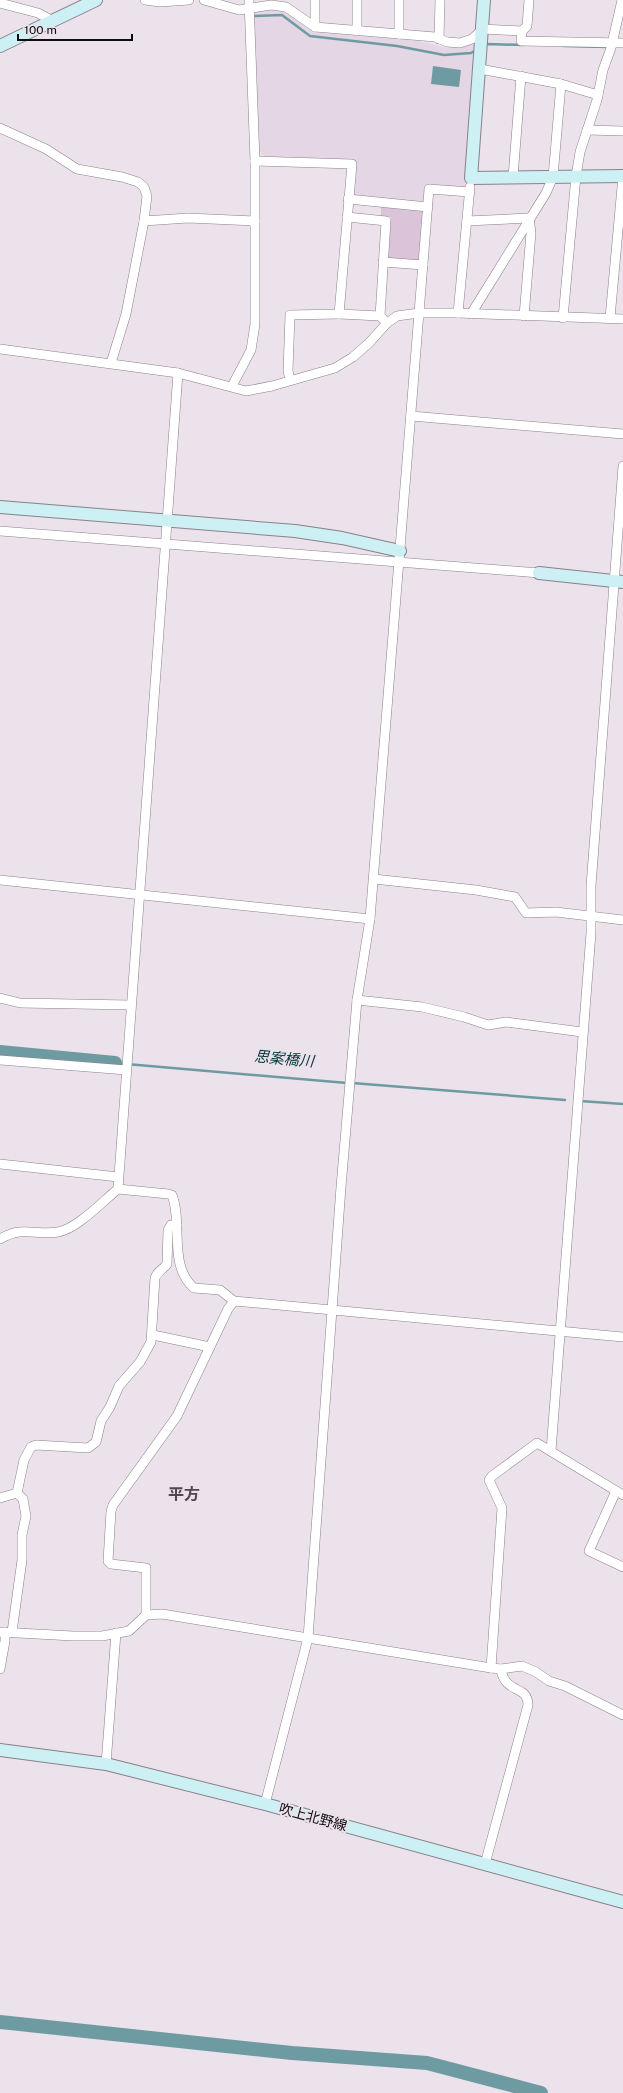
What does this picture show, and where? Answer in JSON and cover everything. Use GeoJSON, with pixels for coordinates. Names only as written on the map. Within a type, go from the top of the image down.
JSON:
{"type":"FeatureCollection","features":[{"type":"Feature","properties":{"kind":"street"},"geometry":{"type":"LineString","coordinates":[[0,46],[51,20],[96,0]]}},
{"type":"Feature","properties":{"kind":"street"},"geometry":{"type":"LineString","coordinates":[[145,0],[160,2],[189,0]]}},
{"type":"Feature","properties":{"kind":"street"},"geometry":{"type":"LineString","coordinates":[[204,0],[239,10],[249,4],[286,7],[315,27],[399,34],[460,43],[472,39],[482,41],[522,31],[527,26],[529,0]]}},
{"type":"Feature","properties":{"kind":"street"},"geometry":{"type":"LineString","coordinates":[[315,0],[315,27]]}},
{"type":"Feature","properties":{"kind":"street"},"geometry":{"type":"LineString","coordinates":[[357,0],[357,31]]}},
{"type":"Feature","properties":{"kind":"street"},"geometry":{"type":"LineString","coordinates":[[399,0],[399,34]]}},
{"type":"Feature","properties":{"kind":"street"},"geometry":{"type":"LineString","coordinates":[[439,39],[440,0]]}},
{"type":"Feature","properties":{"kind":"street"},"geometry":{"type":"LineString","coordinates":[[458,313],[470,192],[484,0]]}},
{"type":"Feature","properties":{"kind":"street"},"geometry":{"type":"LineString","coordinates":[[563,318],[576,176],[580,152],[598,95],[603,70],[612,44],[622,0]]}},
{"type":"Feature","properties":{"kind":"street"},"geometry":{"type":"LineString","coordinates":[[0,3],[38,13],[51,20]]}},
{"type":"Feature","properties":{"kind":"street"},"geometry":{"type":"LineString","coordinates":[[232,386],[247,358],[253,339],[255,324],[255,161],[249,4]]}},
{"type":"Feature","properties":{"kind":"street"},"geometry":{"type":"LineString","coordinates":[[522,31],[521,41],[612,44],[623,43]]}},
{"type":"Feature","properties":{"kind":"street"},"geometry":{"type":"LineString","coordinates":[[480,69],[561,84],[598,95]]}},
{"type":"Feature","properties":{"kind":"street"},"geometry":{"type":"LineString","coordinates":[[513,177],[521,76]]}},
{"type":"Feature","properties":{"kind":"street"},"geometry":{"type":"LineString","coordinates":[[471,314],[529,218],[546,193],[553,177],[561,84]]}},
{"type":"Feature","properties":{"kind":"street"},"geometry":{"type":"LineString","coordinates":[[0,128],[46,149],[77,169],[138,182],[144,187],[147,196],[144,221],[126,314],[111,363]]}},
{"type":"Feature","properties":{"kind":"street"},"geometry":{"type":"LineString","coordinates":[[586,130],[623,130]]}},
{"type":"Feature","properties":{"kind":"street"},"geometry":{"type":"LineString","coordinates":[[255,161],[352,164],[339,314]]}},
{"type":"Feature","properties":{"kind":"street"},"geometry":{"type":"LineString","coordinates":[[471,178],[623,176],[610,318]]}},
{"type":"Feature","properties":{"kind":"street"},"geometry":{"type":"LineString","coordinates":[[264,1804],[308,1638],[341,1187],[357,1000],[370,919],[374,879],[429,189],[470,192]]}},
{"type":"Feature","properties":{"kind":"street"},"geometry":{"type":"LineString","coordinates":[[348,199],[428,207]]}},
{"type":"Feature","properties":{"kind":"street"},"geometry":{"type":"LineString","coordinates":[[347,217],[386,221],[380,316]]}},
{"type":"Feature","properties":{"kind":"street"},"geometry":{"type":"LineString","coordinates":[[144,221],[188,218],[255,221]]}},
{"type":"Feature","properties":{"kind":"street"},"geometry":{"type":"LineString","coordinates":[[467,221],[529,218]]}},
{"type":"Feature","properties":{"kind":"street"},"geometry":{"type":"LineString","coordinates":[[524,316],[531,233],[529,218]]}},
{"type":"Feature","properties":{"kind":"street"},"geometry":{"type":"LineString","coordinates":[[383,262],[423,265]]}},
{"type":"Feature","properties":{"kind":"street"},"geometry":{"type":"LineString","coordinates":[[0,349],[111,363],[178,374],[232,386],[239,390],[253,390],[325,372],[346,362],[369,343],[387,323],[397,316],[419,313],[458,313],[623,319]]}},
{"type":"Feature","properties":{"kind":"street"},"geometry":{"type":"LineString","coordinates":[[290,380],[288,371],[290,315],[339,314],[380,316],[387,323]]}},
{"type":"Feature","properties":{"kind":"street"},"geometry":{"type":"LineString","coordinates":[[118,1189],[130,1005],[167,544],[178,374]]}},
{"type":"Feature","properties":{"kind":"street"},"geometry":{"type":"LineString","coordinates":[[411,416],[623,434]]}},
{"type":"Feature","properties":{"kind":"street"},"geometry":{"type":"LineString","coordinates":[[551,1451],[591,917],[591,886],[618,582],[623,466]]}},
{"type":"Feature","properties":{"kind":"street"},"geometry":{"type":"LineString","coordinates":[[0,507],[295,530],[400,551]]}},
{"type":"Feature","properties":{"kind":"street"},"geometry":{"type":"LineString","coordinates":[[0,531],[539,573],[618,582]]}},
{"type":"Feature","properties":{"kind":"street"},"geometry":{"type":"LineString","coordinates":[[374,879],[476,890],[515,897],[526,913],[556,912],[623,920]]}},
{"type":"Feature","properties":{"kind":"street"},"geometry":{"type":"LineString","coordinates":[[0,880],[370,919]]}},
{"type":"Feature","properties":{"kind":"street"},"geometry":{"type":"LineString","coordinates":[[0,998],[20,1003],[130,1005]]}},
{"type":"Feature","properties":{"kind":"street"},"geometry":{"type":"LineString","coordinates":[[357,1000],[435,1010],[488,1025],[506,1022],[582,1032]]}},
{"type":"Feature","properties":{"kind":"street"},"geometry":{"type":"LineString","coordinates":[[0,1060],[126,1066]]}},
{"type":"Feature","properties":{"kind":"street"},"geometry":{"type":"LineString","coordinates":[[0,1164],[118,1177]]}},
{"type":"Feature","properties":{"kind":"street"},"geometry":{"type":"LineString","coordinates":[[0,1238],[13,1233],[28,1230],[56,1232],[68,1230],[118,1189],[172,1195],[178,1215],[177,1248],[182,1268],[191,1285],[203,1289],[220,1290],[234,1300],[623,1337]]}},
{"type":"Feature","properties":{"kind":"street"},"geometry":{"type":"LineString","coordinates":[[17,1493],[24,1460],[31,1447],[36,1444],[88,1448],[93,1446],[96,1442],[101,1421],[110,1407],[119,1386],[140,1362],[151,1342],[153,1335],[155,1278],[156,1274],[167,1264],[168,1230],[171,1225],[177,1225]]}},
{"type":"Feature","properties":{"kind":"street"},"geometry":{"type":"LineString","coordinates":[[146,1615],[146,1568],[111,1564],[108,1561],[112,1511],[114,1505],[177,1416],[234,1300]]}},
{"type":"Feature","properties":{"kind":"street"},"geometry":{"type":"LineString","coordinates":[[153,1335],[210,1347]]}},
{"type":"Feature","properties":{"kind":"street"},"geometry":{"type":"LineString","coordinates":[[491,1668],[502,1508],[489,1480],[492,1476],[537,1443],[584,1470],[619,1493],[589,1551],[623,1567]]}},
{"type":"Feature","properties":{"kind":"street"},"geometry":{"type":"LineString","coordinates":[[0,1498],[17,1493]]}},
{"type":"Feature","properties":{"kind":"street"},"geometry":{"type":"LineString","coordinates":[[0,1669],[6,1632],[22,1560],[22,1535],[26,1516],[23,1499],[17,1493]]}},
{"type":"Feature","properties":{"kind":"street"},"geometry":{"type":"LineString","coordinates":[[6,1632],[73,1636],[116,1633],[129,1630],[146,1615],[162,1614],[491,1668],[501,1669],[522,1666],[536,1672],[549,1681],[565,1686],[623,1715]]}},
{"type":"Feature","properties":{"kind":"street"},"geometry":{"type":"LineString","coordinates":[[106,1764],[116,1633]]}},
{"type":"Feature","properties":{"kind":"street"},"geometry":{"type":"LineString","coordinates":[[485,1864],[528,1705],[528,1698],[524,1693],[507,1684],[503,1680],[501,1669]]}},
{"type":"Feature","properties":{"kind":"street","name":"吹上北野線"},"geometry":{"type":"LineString","coordinates":[[0,1750],[106,1764],[264,1804],[623,1902]]}},
{"type":"Feature","properties":{"kind":"shaded area"},"geometry":{"type":"Polygon","coordinates":[[[273,9],[287,12],[312,32],[419,41],[446,48],[475,43],[466,188],[425,186],[423,204],[376,199],[376,197],[353,195],[355,162],[319,162],[265,157],[257,148],[252,12],[273,9]]]}},
{"type":"Feature","properties":{"kind":"shaded area"},"geometry":{"type":"Polygon","coordinates":[[[381,205],[425,208],[421,259],[417,262],[388,258],[391,217],[381,216],[381,205]]]}},
{"type":"Feature","properties":{"kind":"water"},"geometry":{"type":"Polygon","coordinates":[[[433,66],[461,70],[459,87],[431,84],[433,66]]]}},
{"type":"Feature","properties":{"kind":"waterway"},"geometry":{"type":"LineString","coordinates":[[255,16],[282,15],[310,36],[397,46],[444,55],[471,53],[476,50]]}},
{"type":"Feature","properties":{"kind":"waterway"},"geometry":{"type":"LineString","coordinates":[[484,46],[487,44],[523,45]]}},
{"type":"Feature","properties":{"kind":"waterway"},"geometry":{"type":"LineString","coordinates":[[564,46],[609,47]]}},
{"type":"Feature","properties":{"kind":"waterway","name":"思案橋川"},"geometry":{"type":"LineString","coordinates":[[0,1052],[115,1063]]}},
{"type":"Feature","properties":{"kind":"waterway","name":"思案橋川"},"geometry":{"type":"LineString","coordinates":[[115,1063],[347,1083]]}},
{"type":"Feature","properties":{"kind":"waterway","name":"思案橋川"},"geometry":{"type":"LineString","coordinates":[[352,1083],[565,1100]]}},
{"type":"Feature","properties":{"kind":"waterway","name":"思案橋川"},"geometry":{"type":"LineString","coordinates":[[580,1101],[623,1104]]}},
{"type":"Feature","properties":{"kind":"waterway"},"geometry":{"type":"LineString","coordinates":[[0,2022],[292,2053],[427,2063],[541,2093]]}},
{"type":"Feature","properties":{"kind":"district","name":"平方"},"geometry":{"type":"Point","coordinates":[184,1494]}}]}
